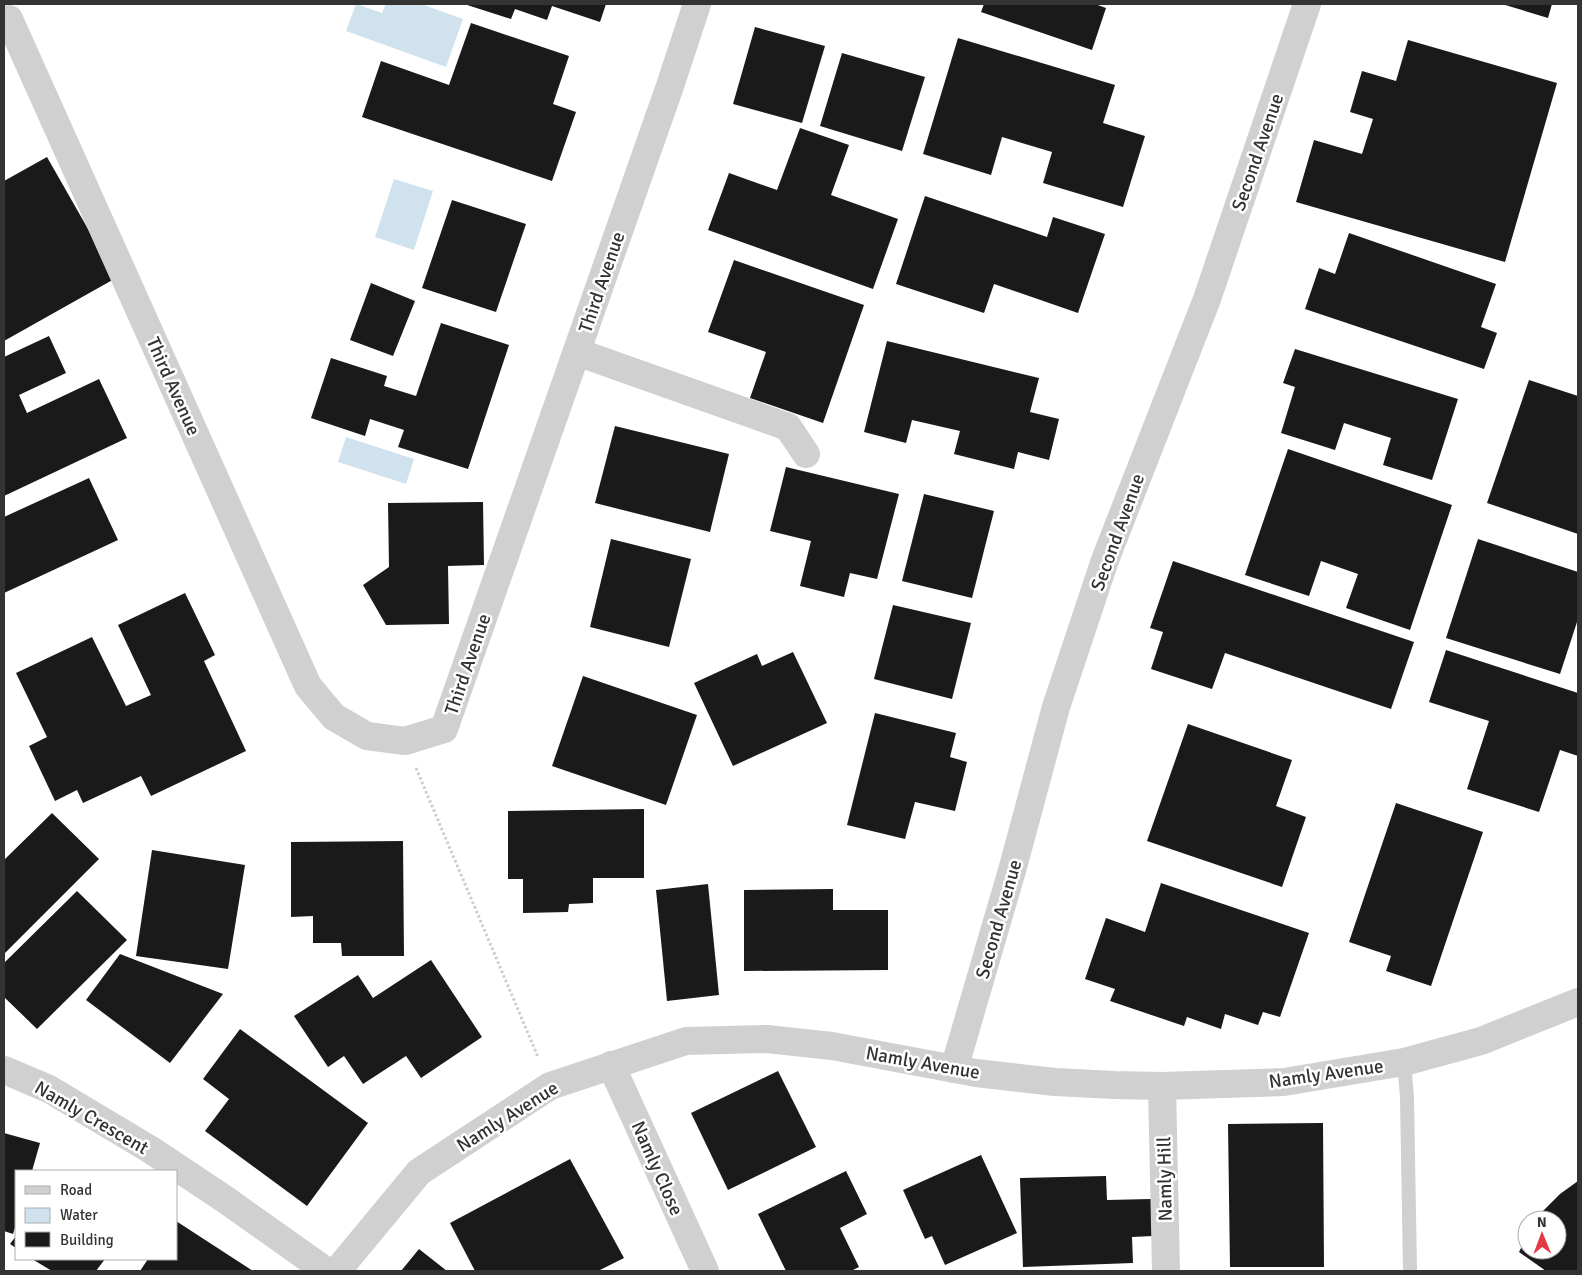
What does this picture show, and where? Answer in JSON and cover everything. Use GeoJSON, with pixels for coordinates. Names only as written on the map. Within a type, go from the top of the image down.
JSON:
{"type":"FeatureCollection","features":[{"type":"Feature","properties":{"kind":"street","name":"Third Avenue"},"geometry":{"type":"LineString","coordinates":[[8,17],[308,686],[334,717],[367,736],[405,741],[444,729],[670,86],[697,4]]}},
{"type":"Feature","properties":{"kind":"street","name":"Second Avenue"},"geometry":{"type":"LineString","coordinates":[[954,1069],[1013,867],[1056,706],[1105,560],[1207,299],[1307,4]]}},
{"type":"Feature","properties":{"kind":"street"},"geometry":{"type":"LineString","coordinates":[[577,352],[788,427],[806,454]]}},
{"type":"Feature","properties":{"kind":"street","name":"Namly Avenue"},"geometry":{"type":"LineString","coordinates":[[337,1271],[419,1172],[550,1086],[686,1041],[768,1039],[832,1046],[954,1069],[1055,1082],[1162,1086],[1284,1082],[1404,1062],[1480,1041],[1578,1002]]}},
{"type":"Feature","properties":{"kind":"street","name":"Namly Close"},"geometry":{"type":"LineString","coordinates":[[611,1065],[705,1271]]}},
{"type":"Feature","properties":{"kind":"street","name":"Namly Crescent"},"geometry":{"type":"LineString","coordinates":[[4,1070],[49,1089],[151,1150],[226,1200],[326,1271]]}},
{"type":"Feature","properties":{"kind":"street","name":"Namly Hill"},"geometry":{"type":"LineString","coordinates":[[1162,1086],[1166,1271]]}},
{"type":"Feature","properties":{"kind":"lane"},"geometry":{"type":"LineString","coordinates":[[1404,1062],[1407,1097],[1410,1271]]}},
{"type":"Feature","properties":{"kind":"path"},"geometry":{"type":"LineString","coordinates":[[405,741],[550,1086]]}},
{"type":"Feature","properties":{"kind":"water"},"geometry":{"type":"Polygon","coordinates":[[[356,4],[382,13],[386,4],[421,4],[463,19],[446,67],[346,31],[356,4]]]}},
{"type":"Feature","properties":{"kind":"water"},"geometry":{"type":"Polygon","coordinates":[[[394,179],[433,191],[414,250],[375,237],[394,179]]]}},
{"type":"Feature","properties":{"kind":"water"},"geometry":{"type":"Polygon","coordinates":[[[346,437],[414,459],[406,484],[338,462],[346,437]]]}},
{"type":"Feature","properties":{"kind":"building"},"geometry":{"type":"Polygon","coordinates":[[[464,4],[606,4],[600,22],[552,6],[547,20],[515,9],[511,19],[464,4]]]}},
{"type":"Feature","properties":{"kind":"building"},"geometry":{"type":"Polygon","coordinates":[[[984,4],[1095,4],[1106,8],[1092,50],[981,12],[984,4]]]}},
{"type":"Feature","properties":{"kind":"building"},"geometry":{"type":"Polygon","coordinates":[[[1502,4],[1552,4],[1548,18],[1502,4]]]}},
{"type":"Feature","properties":{"kind":"building"},"geometry":{"type":"Polygon","coordinates":[[[471,23],[569,56],[553,104],[576,112],[552,181],[362,117],[381,61],[449,85],[471,23]]]}},
{"type":"Feature","properties":{"kind":"building"},"geometry":{"type":"Polygon","coordinates":[[[755,27],[825,46],[802,123],[733,104],[755,27]]]}},
{"type":"Feature","properties":{"kind":"building"},"geometry":{"type":"Polygon","coordinates":[[[958,38],[1115,85],[1103,123],[1145,136],[1123,207],[1043,183],[1052,152],[1002,137],[991,175],[923,154],[958,38]]]}},
{"type":"Feature","properties":{"kind":"building"},"geometry":{"type":"Polygon","coordinates":[[[1408,40],[1557,83],[1505,262],[1296,202],[1314,140],[1362,154],[1373,119],[1350,112],[1362,71],[1396,81],[1408,40]]]}},
{"type":"Feature","properties":{"kind":"building"},"geometry":{"type":"Polygon","coordinates":[[[842,53],[925,77],[902,151],[820,126],[842,53]]]}},
{"type":"Feature","properties":{"kind":"building"},"geometry":{"type":"Polygon","coordinates":[[[800,128],[849,145],[831,195],[898,219],[873,289],[708,230],[729,173],[777,190],[800,128]]]}},
{"type":"Feature","properties":{"kind":"building"},"geometry":{"type":"Polygon","coordinates":[[[47,157],[116,278],[4,341],[4,181],[47,157]]]}},
{"type":"Feature","properties":{"kind":"building"},"geometry":{"type":"Polygon","coordinates":[[[925,196],[1047,237],[1053,217],[1105,234],[1078,313],[994,284],[984,313],[896,284],[925,196]]]}},
{"type":"Feature","properties":{"kind":"building"},"geometry":{"type":"Polygon","coordinates":[[[452,200],[526,224],[496,312],[422,288],[452,200]]]}},
{"type":"Feature","properties":{"kind":"building"},"geometry":{"type":"Polygon","coordinates":[[[1349,233],[1496,284],[1481,327],[1497,333],[1484,369],[1305,309],[1319,268],[1335,274],[1349,233]]]}},
{"type":"Feature","properties":{"kind":"building"},"geometry":{"type":"Polygon","coordinates":[[[734,260],[864,305],[823,423],[750,398],[766,352],[708,332],[734,260]]]}},
{"type":"Feature","properties":{"kind":"building"},"geometry":{"type":"Polygon","coordinates":[[[371,283],[415,301],[393,356],[350,340],[371,283]]]}},
{"type":"Feature","properties":{"kind":"building"},"geometry":{"type":"Polygon","coordinates":[[[441,323],[509,345],[468,469],[398,447],[404,430],[370,419],[365,436],[311,418],[331,358],[387,376],[384,386],[416,396],[441,323]]]}},
{"type":"Feature","properties":{"kind":"building"},"geometry":{"type":"Polygon","coordinates":[[[49,336],[66,373],[19,395],[27,413],[99,379],[127,438],[4,496],[4,357],[49,336]]]}},
{"type":"Feature","properties":{"kind":"building"},"geometry":{"type":"Polygon","coordinates":[[[887,341],[1039,378],[1030,412],[1059,419],[1049,460],[1018,452],[1014,469],[954,454],[960,431],[912,420],[906,443],[864,432],[887,341]]]}},
{"type":"Feature","properties":{"kind":"building"},"geometry":{"type":"Polygon","coordinates":[[[1295,349],[1458,399],[1432,480],[1383,465],[1391,438],[1344,423],[1335,450],[1281,433],[1295,387],[1283,383],[1295,349]]]}},
{"type":"Feature","properties":{"kind":"building"},"geometry":{"type":"Polygon","coordinates":[[[1529,380],[1578,396],[1578,534],[1487,503],[1529,380]]]}},
{"type":"Feature","properties":{"kind":"building"},"geometry":{"type":"Polygon","coordinates":[[[615,426],[729,454],[710,532],[595,503],[615,426]]]}},
{"type":"Feature","properties":{"kind":"building"},"geometry":{"type":"Polygon","coordinates":[[[1288,449],[1452,505],[1410,630],[1346,608],[1358,574],[1321,561],[1309,596],[1245,575],[1288,449]]]}},
{"type":"Feature","properties":{"kind":"building"},"geometry":{"type":"Polygon","coordinates":[[[786,467],[899,494],[877,579],[850,573],[844,597],[800,586],[811,541],[770,531],[786,467]]]}},
{"type":"Feature","properties":{"kind":"building"},"geometry":{"type":"Polygon","coordinates":[[[89,478],[118,540],[4,593],[4,517],[89,478]]]}},
{"type":"Feature","properties":{"kind":"building"},"geometry":{"type":"Polygon","coordinates":[[[924,494],[994,511],[972,598],[902,581],[924,494]]]}},
{"type":"Feature","properties":{"kind":"building"},"geometry":{"type":"Polygon","coordinates":[[[483,502],[484,565],[448,566],[449,624],[386,625],[363,585],[389,567],[388,503],[483,502]]]}},
{"type":"Feature","properties":{"kind":"building"},"geometry":{"type":"Polygon","coordinates":[[[611,539],[691,559],[669,647],[590,627],[611,539]]]}},
{"type":"Feature","properties":{"kind":"building"},"geometry":{"type":"Polygon","coordinates":[[[1478,539],[1578,572],[1578,619],[1560,674],[1446,638],[1478,539]]]}},
{"type":"Feature","properties":{"kind":"building"},"geometry":{"type":"Polygon","coordinates":[[[1173,561],[1414,642],[1391,709],[1225,653],[1212,689],[1151,669],[1163,632],[1150,628],[1173,561]]]}},
{"type":"Feature","properties":{"kind":"building"},"geometry":{"type":"Polygon","coordinates":[[[185,593],[215,655],[204,661],[246,751],[151,796],[141,776],[83,803],[77,790],[55,801],[29,746],[47,737],[16,673],[92,637],[126,706],[151,695],[118,625],[185,593]]]}},
{"type":"Feature","properties":{"kind":"building"},"geometry":{"type":"Polygon","coordinates":[[[893,605],[971,623],[952,699],[874,679],[893,605]]]}},
{"type":"Feature","properties":{"kind":"building"},"geometry":{"type":"Polygon","coordinates":[[[1446,650],[1578,693],[1578,756],[1560,750],[1539,812],[1467,789],[1489,721],[1429,702],[1446,650]]]}},
{"type":"Feature","properties":{"kind":"building"},"geometry":{"type":"Polygon","coordinates":[[[793,652],[827,723],[733,766],[694,683],[757,654],[762,666],[793,652]]]}},
{"type":"Feature","properties":{"kind":"building"},"geometry":{"type":"Polygon","coordinates":[[[583,676],[697,715],[666,805],[552,766],[583,676]]]}},
{"type":"Feature","properties":{"kind":"building"},"geometry":{"type":"Polygon","coordinates":[[[875,713],[956,733],[950,757],[967,762],[955,811],[915,802],[905,839],[847,825],[875,713]]]}},
{"type":"Feature","properties":{"kind":"building"},"geometry":{"type":"Polygon","coordinates":[[[1188,724],[1292,760],[1276,806],[1306,817],[1282,887],[1147,841],[1188,724]]]}},
{"type":"Feature","properties":{"kind":"building"},"geometry":{"type":"Polygon","coordinates":[[[1396,803],[1483,832],[1431,986],[1386,971],[1391,956],[1349,942],[1396,803]]]}},
{"type":"Feature","properties":{"kind":"building"},"geometry":{"type":"Polygon","coordinates":[[[644,809],[644,878],[593,878],[593,903],[569,904],[568,912],[523,913],[523,879],[508,879],[508,811],[644,809]]]}},
{"type":"Feature","properties":{"kind":"building"},"geometry":{"type":"Polygon","coordinates":[[[52,813],[99,859],[4,954],[4,860],[52,813]]]}},
{"type":"Feature","properties":{"kind":"building"},"geometry":{"type":"Polygon","coordinates":[[[403,841],[404,956],[342,956],[341,943],[313,943],[313,916],[291,917],[291,842],[403,841]]]}},
{"type":"Feature","properties":{"kind":"building"},"geometry":{"type":"Polygon","coordinates":[[[152,850],[245,865],[228,969],[136,956],[152,850]]]}},
{"type":"Feature","properties":{"kind":"building"},"geometry":{"type":"Polygon","coordinates":[[[1161,883],[1309,933],[1280,1017],[1263,1012],[1258,1025],[1225,1014],[1221,1029],[1187,1017],[1184,1026],[1110,1001],[1115,989],[1085,979],[1106,918],[1145,932],[1161,883]]]}},
{"type":"Feature","properties":{"kind":"building"},"geometry":{"type":"Polygon","coordinates":[[[708,884],[719,995],[667,1001],[656,890],[708,884]]]}},
{"type":"Feature","properties":{"kind":"building"},"geometry":{"type":"Polygon","coordinates":[[[833,889],[833,910],[888,910],[888,970],[744,971],[744,890],[833,889]]]}},
{"type":"Feature","properties":{"kind":"building"},"geometry":{"type":"Polygon","coordinates":[[[77,891],[127,940],[37,1029],[4,997],[4,963],[77,891]]]}},
{"type":"Feature","properties":{"kind":"building"},"geometry":{"type":"Polygon","coordinates":[[[120,954],[223,994],[170,1063],[86,1000],[120,954]]]}},
{"type":"Feature","properties":{"kind":"building"},"geometry":{"type":"Polygon","coordinates":[[[431,960],[482,1037],[421,1078],[406,1056],[363,1084],[344,1056],[328,1067],[294,1016],[358,975],[373,998],[431,960]]]}},
{"type":"Feature","properties":{"kind":"building"},"geometry":{"type":"Polygon","coordinates":[[[240,1029],[368,1123],[307,1206],[205,1131],[229,1099],[203,1079],[240,1029]]]}},
{"type":"Feature","properties":{"kind":"building"},"geometry":{"type":"Polygon","coordinates":[[[778,1071],[816,1147],[728,1190],[691,1113],[778,1071]]]}},
{"type":"Feature","properties":{"kind":"building"},"geometry":{"type":"Polygon","coordinates":[[[1323,1123],[1324,1267],[1230,1267],[1228,1124],[1323,1123]]]}},
{"type":"Feature","properties":{"kind":"building"},"geometry":{"type":"Polygon","coordinates":[[[4,1133],[40,1143],[32,1170],[15,1170],[15,1227],[13,1234],[4,1231],[4,1133]]]}},
{"type":"Feature","properties":{"kind":"building"},"geometry":{"type":"Polygon","coordinates":[[[981,1155],[1017,1233],[945,1265],[932,1236],[925,1239],[903,1190],[981,1155]]]}},
{"type":"Feature","properties":{"kind":"building"},"geometry":{"type":"Polygon","coordinates":[[[570,1159],[624,1258],[598,1271],[475,1271],[450,1223],[570,1159]]]}},
{"type":"Feature","properties":{"kind":"building"},"geometry":{"type":"Polygon","coordinates":[[[846,1171],[867,1214],[840,1228],[859,1267],[851,1271],[786,1271],[758,1214],[846,1171]]]}},
{"type":"Feature","properties":{"kind":"building"},"geometry":{"type":"Polygon","coordinates":[[[1106,1176],[1107,1200],[1151,1199],[1153,1236],[1132,1237],[1133,1263],[1023,1267],[1020,1178],[1106,1176]]]}},
{"type":"Feature","properties":{"kind":"building"},"geometry":{"type":"Polygon","coordinates":[[[1578,1181],[1578,1271],[1546,1271],[1530,1260],[1567,1260],[1567,1210],[1544,1210],[1560,1194],[1578,1181]]]}},
{"type":"Feature","properties":{"kind":"building"},"geometry":{"type":"Polygon","coordinates":[[[178,1222],[253,1271],[140,1271],[147,1260],[178,1260],[178,1222]]]}},
{"type":"Feature","properties":{"kind":"building"},"geometry":{"type":"Polygon","coordinates":[[[15,1237],[15,1247],[10,1244],[15,1237]]]}},
{"type":"Feature","properties":{"kind":"building"},"geometry":{"type":"Polygon","coordinates":[[[419,1249],[447,1271],[401,1271],[419,1249]]]}},
{"type":"Feature","properties":{"kind":"building"},"geometry":{"type":"Polygon","coordinates":[[[34,1260],[104,1260],[96,1271],[52,1271],[34,1260]]]}}]}
